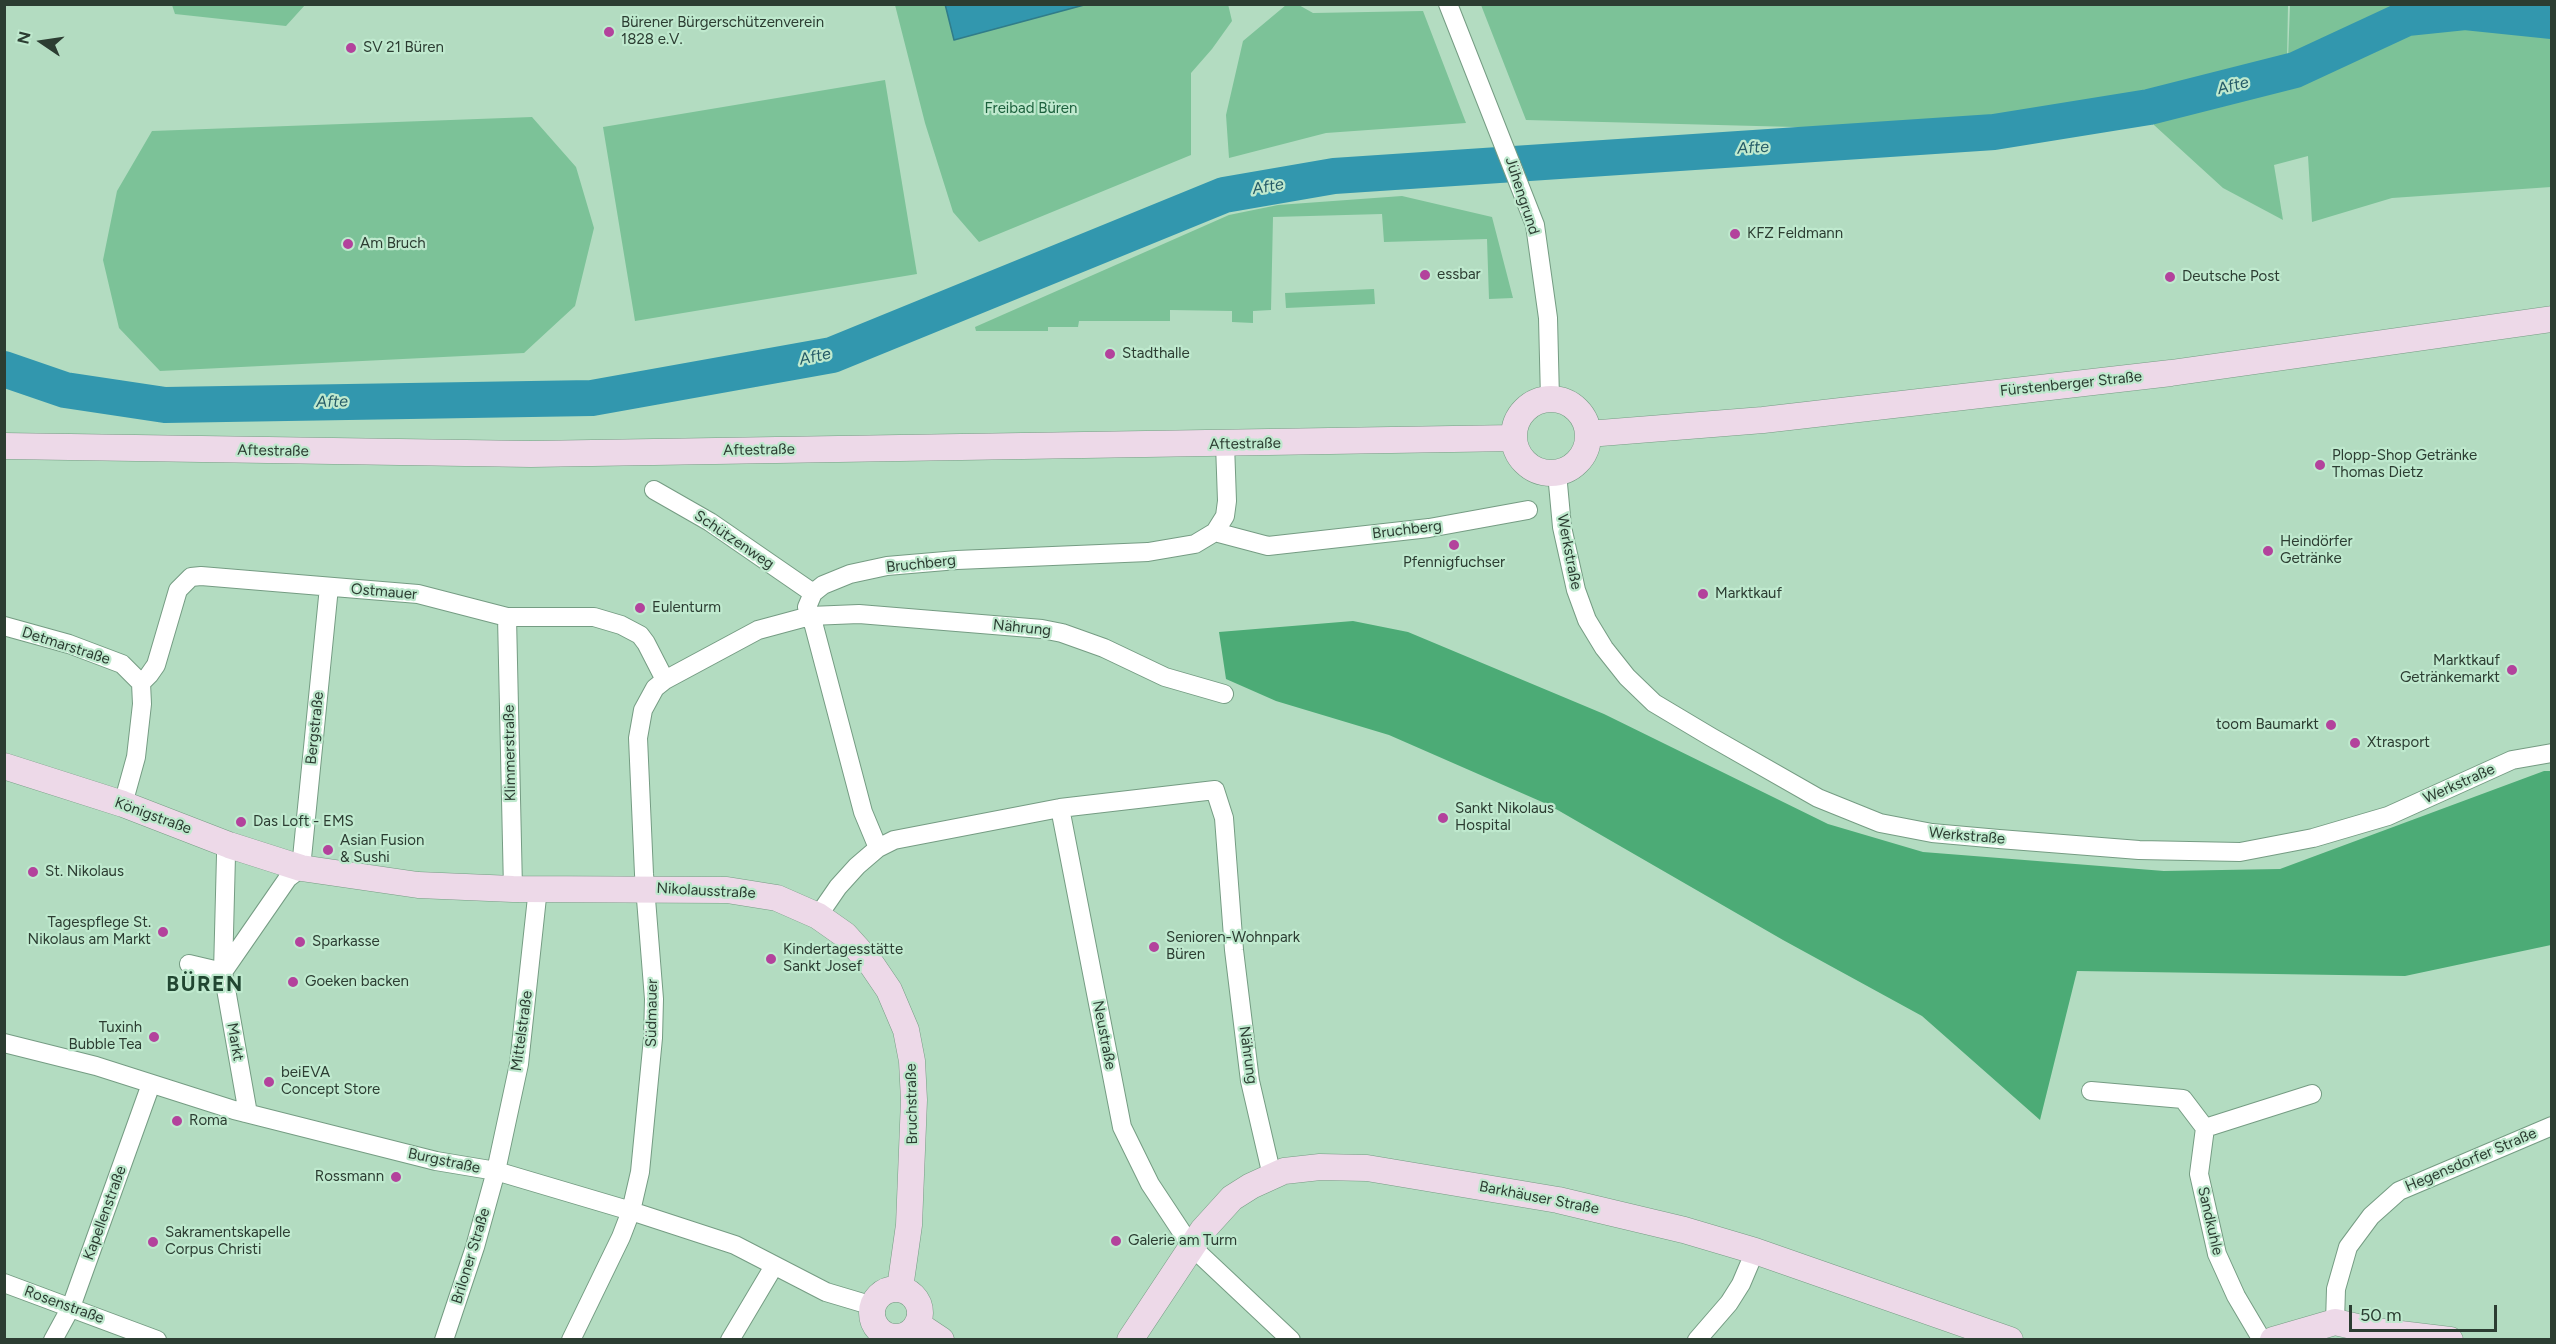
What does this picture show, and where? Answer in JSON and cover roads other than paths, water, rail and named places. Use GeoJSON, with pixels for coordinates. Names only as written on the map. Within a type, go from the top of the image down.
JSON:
{"type":"FeatureCollection","features":[{"type":"Feature","properties":{"kind":"main road","name":"Fürstenberger Straße"},"geometry":{"type":"LineString","coordinates":[[1588,434],[1763,420],[2172,373],[2552,319]]}},
{"type":"Feature","properties":{"kind":"main road"},"geometry":{"type":"LineString","coordinates":[[1550,399],[1572,405],[1586,423],[1588,434],[1587,445],[1576,464],[1557,473],[1546,473],[1527,465],[1516,448],[1514,438],[1515,426],[1520,415],[1528,406],[1550,399]]}},
{"type":"Feature","properties":{"kind":"main road","name":"Aftestraße"},"geometry":{"type":"LineString","coordinates":[[4,446],[531,454],[1514,438]]}},
{"type":"Feature","properties":{"kind":"main road","name":"Königstraße"},"geometry":{"type":"LineString","coordinates":[[4,766],[123,804],[301,868]]}},
{"type":"Feature","properties":{"kind":"main road","name":"Nikolausstraße"},"geometry":{"type":"LineString","coordinates":[[301,868],[418,885],[513,889],[727,890],[756,893],[792,902],[818,916]]}},
{"type":"Feature","properties":{"kind":"main road","name":"Bruchstraße"},"geometry":{"type":"LineString","coordinates":[[818,916],[844,935],[872,965],[889,990],[906,1030],[912,1061],[914,1100],[909,1225],[900,1288]]}},
{"type":"Feature","properties":{"kind":"main road","name":"Barkhäuser Straße"},"geometry":{"type":"LineString","coordinates":[[1130,1340],[1191,1246],[1232,1198],[1272,1176],[1302,1168],[1320,1167],[1390,1172],[1558,1200],[1684,1230],[1755,1251],[2010,1340]]}},
{"type":"Feature","properties":{"kind":"main road"},"geometry":{"type":"LineString","coordinates":[[893,1288],[900,1288],[912,1294],[919,1305],[920,1318],[907,1335],[884,1337],[873,1320],[873,1306],[880,1294],[893,1288]]}},
{"type":"Feature","properties":{"kind":"main road"},"geometry":{"type":"LineString","coordinates":[[2272,1340],[2335,1322],[2375,1331],[2450,1340]]}},
{"type":"Feature","properties":{"kind":"main road"},"geometry":{"type":"LineString","coordinates":[[917,1324],[941,1340]]}},
{"type":"Feature","properties":{"kind":"street","name":"Jühengrund"},"geometry":{"type":"LineString","coordinates":[[1448,4],[1535,225],[1548,318],[1550,399]]}},
{"type":"Feature","properties":{"kind":"street"},"geometry":{"type":"LineString","coordinates":[[1215,532],[1225,516],[1227,501],[1225,444]]}},
{"type":"Feature","properties":{"kind":"street","name":"Werkstraße"},"geometry":{"type":"LineString","coordinates":[[1557,473],[1563,527],[1576,590],[1587,620],[1604,648],[1627,677],[1654,703],[1711,737],[1818,798],[1880,823],[1932,833],[1999,839],[2139,850],[2240,852],[2313,838],[2388,816],[2512,760],[2552,753]]}},
{"type":"Feature","properties":{"kind":"street","name":"Schützenweg"},"geometry":{"type":"LineString","coordinates":[[654,489],[710,522],[813,593]]}},
{"type":"Feature","properties":{"kind":"street","name":"Bruchberg"},"geometry":{"type":"LineString","coordinates":[[813,593],[823,585],[844,577],[887,566],[957,560],[1148,552],[1195,544],[1215,532],[1268,546],[1429,528],[1528,510]]}},
{"type":"Feature","properties":{"kind":"street","name":"Ostmauer"},"geometry":{"type":"LineString","coordinates":[[141,683],[156,665],[178,591],[190,577],[201,576],[418,594],[507,617],[594,617],[621,625],[640,635],[665,680]]}},
{"type":"Feature","properties":{"kind":"street","name":"Bergstraße"},"geometry":{"type":"LineString","coordinates":[[301,868],[329,587]]}},
{"type":"Feature","properties":{"kind":"street"},"geometry":{"type":"LineString","coordinates":[[813,593],[807,603],[810,616],[863,812],[878,848]]}},
{"type":"Feature","properties":{"kind":"street","name":"Nährung"},"geometry":{"type":"LineString","coordinates":[[810,616],[859,614],[1042,629],[1082,639],[1165,677],[1224,694]]}},
{"type":"Feature","properties":{"kind":"street"},"geometry":{"type":"LineString","coordinates":[[665,680],[758,630],[810,616]]}},
{"type":"Feature","properties":{"kind":"street","name":"Klimmerstraße"},"geometry":{"type":"LineString","coordinates":[[507,617],[513,889]]}},
{"type":"Feature","properties":{"kind":"street","name":"Detmarstraße"},"geometry":{"type":"LineString","coordinates":[[4,626],[69,644],[122,664],[141,683]]}},
{"type":"Feature","properties":{"kind":"street","name":"Südmauer"},"geometry":{"type":"LineString","coordinates":[[572,1340],[631,1211],[640,1172],[653,1038],[654,999],[638,738],[643,710],[649,697],[665,680]]}},
{"type":"Feature","properties":{"kind":"street"},"geometry":{"type":"LineString","coordinates":[[123,804],[138,748],[142,704],[141,683]]}},
{"type":"Feature","properties":{"kind":"street","name":"Nährung"},"geometry":{"type":"LineString","coordinates":[[1060,808],[1215,790],[1224,818],[1234,950],[1250,1081],[1272,1176]]}},
{"type":"Feature","properties":{"kind":"street"},"geometry":{"type":"LineString","coordinates":[[818,916],[844,880],[878,848],[907,835],[1060,808]]}},
{"type":"Feature","properties":{"kind":"street","name":"Neustraße"},"geometry":{"type":"LineString","coordinates":[[1060,808],[1122,1127],[1150,1184],[1191,1246],[1291,1340]]}},
{"type":"Feature","properties":{"kind":"street","name":"Markt"},"geometry":{"type":"LineString","coordinates":[[229,844],[226,855],[223,972],[247,1108],[245,1113]]}},
{"type":"Feature","properties":{"kind":"street"},"geometry":{"type":"LineString","coordinates":[[189,964],[223,972],[288,878],[301,868]]}},
{"type":"Feature","properties":{"kind":"street","name":"Mittelstraße"},"geometry":{"type":"LineString","coordinates":[[496,1171],[519,1064],[538,888]]}},
{"type":"Feature","properties":{"kind":"street","name":"Burgstraße"},"geometry":{"type":"LineString","coordinates":[[4,1043],[96,1066],[245,1113],[436,1161],[496,1171],[631,1211],[735,1245],[826,1292],[873,1306]]}},
{"type":"Feature","properties":{"kind":"street","name":"Kapellenstraße"},"geometry":{"type":"LineString","coordinates":[[53,1340],[71,1307],[151,1083]]}},
{"type":"Feature","properties":{"kind":"street"},"geometry":{"type":"LineString","coordinates":[[2091,1091],[2183,1099],[2205,1128],[2312,1094]]}},
{"type":"Feature","properties":{"kind":"street","name":"Hegensdorfer Straße"},"geometry":{"type":"LineString","coordinates":[[2335,1322],[2336,1289],[2348,1247],[2371,1216],[2399,1191],[2552,1126]]}},
{"type":"Feature","properties":{"kind":"street","name":"Sandkuhle"},"geometry":{"type":"LineString","coordinates":[[2205,1128],[2199,1174],[2217,1254],[2236,1296],[2262,1340]]}},
{"type":"Feature","properties":{"kind":"street","name":"Briloner Straße"},"geometry":{"type":"LineString","coordinates":[[444,1340],[472,1256],[496,1171]]}},
{"type":"Feature","properties":{"kind":"street"},"geometry":{"type":"LineString","coordinates":[[1697,1340],[1729,1303],[1741,1284],[1755,1251]]}},
{"type":"Feature","properties":{"kind":"street"},"geometry":{"type":"LineString","coordinates":[[730,1340],[774,1266]]}},
{"type":"Feature","properties":{"kind":"street","name":"Rosenstraße"},"geometry":{"type":"LineString","coordinates":[[4,1283],[157,1340]]}},
{"type":"Feature","properties":{"kind":"water"},"geometry":{"type":"Polygon","coordinates":[[[945,4],[1084,4],[1084,5],[954,40],[945,4]]]}},
{"type":"Feature","properties":{"kind":"waterway","name":"Afte"},"geometry":{"type":"LineString","coordinates":[[4,369],[65,390],[165,405],[592,398],[832,355],[1224,195],[1334,176],[1994,132],[2149,107],[2295,70],[2407,18],[2465,12],[2552,21]]}},
{"type":"Feature","properties":{"kind":"place","name":"Bürener Bürgerschützenverein 1828 e.V."},"geometry":{"type":"Point","coordinates":[609,32]}},
{"type":"Feature","properties":{"kind":"place","name":"SV 21 Büren"},"geometry":{"type":"Point","coordinates":[351,48]}},
{"type":"Feature","properties":{"kind":"place","name":"KFZ Feldmann"},"geometry":{"type":"Point","coordinates":[1735,234]}},
{"type":"Feature","properties":{"kind":"place","name":"Am Bruch"},"geometry":{"type":"Point","coordinates":[348,244]}},
{"type":"Feature","properties":{"kind":"place","name":"essbar"},"geometry":{"type":"Point","coordinates":[1425,275]}},
{"type":"Feature","properties":{"kind":"place","name":"Deutsche Post"},"geometry":{"type":"Point","coordinates":[2170,277]}},
{"type":"Feature","properties":{"kind":"place","name":"Stadthalle"},"geometry":{"type":"Point","coordinates":[1110,354]}},
{"type":"Feature","properties":{"kind":"place","name":"Plopp-Shop Getränke Thomas Dietz"},"geometry":{"type":"Point","coordinates":[2320,465]}},
{"type":"Feature","properties":{"kind":"place","name":"Pfennigfuchser"},"geometry":{"type":"Point","coordinates":[1454,545]}},
{"type":"Feature","properties":{"kind":"place","name":"Heindörfer Getränke"},"geometry":{"type":"Point","coordinates":[2268,551]}},
{"type":"Feature","properties":{"kind":"place","name":"Marktkauf"},"geometry":{"type":"Point","coordinates":[1703,594]}},
{"type":"Feature","properties":{"kind":"place","name":"Eulenturm"},"geometry":{"type":"Point","coordinates":[640,608]}},
{"type":"Feature","properties":{"kind":"place","name":"Marktkauf Getränkemarkt"},"geometry":{"type":"Point","coordinates":[2512,670]}},
{"type":"Feature","properties":{"kind":"place","name":"toom Baumarkt"},"geometry":{"type":"Point","coordinates":[2331,725]}},
{"type":"Feature","properties":{"kind":"place","name":"Xtrasport"},"geometry":{"type":"Point","coordinates":[2355,743]}},
{"type":"Feature","properties":{"kind":"place","name":"Sankt Nikolaus Hospital"},"geometry":{"type":"Point","coordinates":[1443,818]}},
{"type":"Feature","properties":{"kind":"place","name":"Das Loft - EMS"},"geometry":{"type":"Point","coordinates":[241,822]}},
{"type":"Feature","properties":{"kind":"place","name":"Asian Fusion & Sushi"},"geometry":{"type":"Point","coordinates":[328,850]}},
{"type":"Feature","properties":{"kind":"place","name":"St. Nikolaus"},"geometry":{"type":"Point","coordinates":[33,872]}},
{"type":"Feature","properties":{"kind":"place","name":"Tagespflege St. Nikolaus am Markt"},"geometry":{"type":"Point","coordinates":[163,932]}},
{"type":"Feature","properties":{"kind":"place","name":"Sparkasse"},"geometry":{"type":"Point","coordinates":[300,942]}},
{"type":"Feature","properties":{"kind":"place","name":"Senioren-Wohnpark Büren"},"geometry":{"type":"Point","coordinates":[1154,947]}},
{"type":"Feature","properties":{"kind":"place","name":"Kindertagesstätte Sankt Josef"},"geometry":{"type":"Point","coordinates":[771,959]}},
{"type":"Feature","properties":{"kind":"place","name":"Goeken backen"},"geometry":{"type":"Point","coordinates":[293,982]}},
{"type":"Feature","properties":{"kind":"place","name":"Tuxinh Bubble Tea"},"geometry":{"type":"Point","coordinates":[154,1037]}},
{"type":"Feature","properties":{"kind":"place","name":"beiEVA Concept Store"},"geometry":{"type":"Point","coordinates":[269,1082]}},
{"type":"Feature","properties":{"kind":"place","name":"Roma"},"geometry":{"type":"Point","coordinates":[177,1121]}},
{"type":"Feature","properties":{"kind":"place","name":"Rossmann"},"geometry":{"type":"Point","coordinates":[396,1177]}},
{"type":"Feature","properties":{"kind":"place","name":"Galerie am Turm"},"geometry":{"type":"Point","coordinates":[1116,1241]}},
{"type":"Feature","properties":{"kind":"place","name":"Sakramentskapelle Corpus Christi"},"geometry":{"type":"Point","coordinates":[153,1242]}},
{"type":"Feature","properties":{"kind":"district","name":"BÜREN"},"geometry":{"type":"Point","coordinates":[205,985]}},
{"type":"Feature","properties":{"kind":"park label","name":"Freibad Büren"},"geometry":{"type":"Point","coordinates":[1031,109]}}]}
